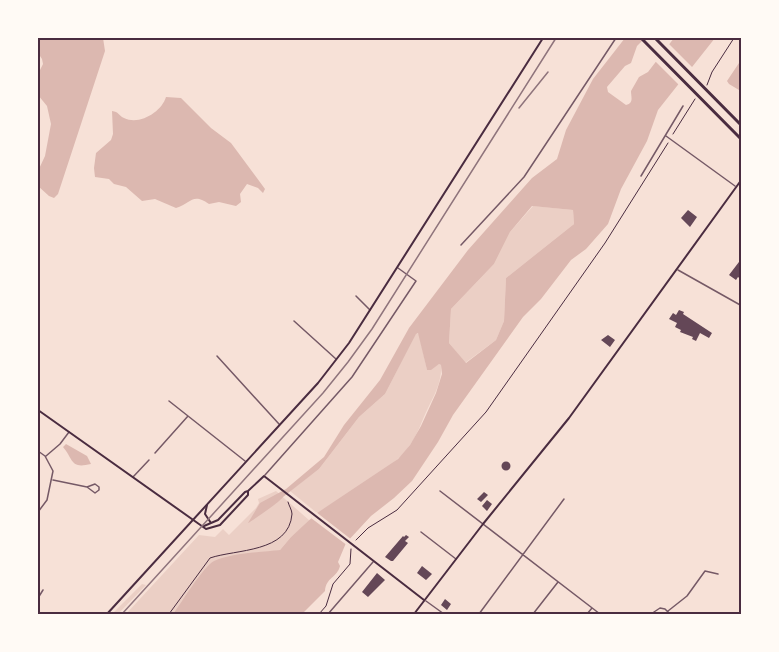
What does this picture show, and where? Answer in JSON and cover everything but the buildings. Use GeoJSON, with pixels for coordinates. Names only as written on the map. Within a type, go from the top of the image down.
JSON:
{"type":"FeatureCollection","features":[{"type":"Feature","properties":{"kind":"highway"},"geometry":{"type":"LineString","coordinates":[[641,38],[741,140]]}},
{"type":"Feature","properties":{"kind":"highway"},"geometry":{"type":"LineString","coordinates":[[655,38],[741,126]]}},
{"type":"Feature","properties":{"kind":"main road"},"geometry":{"type":"LineString","coordinates":[[107,615],[336,360],[370,311],[543,38]]}},
{"type":"Feature","properties":{"kind":"main road"},"geometry":{"type":"LineString","coordinates":[[414,615],[483,524],[570,418],[741,179]]}},
{"type":"Feature","properties":{"kind":"main road"},"geometry":{"type":"LineString","coordinates":[[38,410],[193,520],[210,529],[219,525],[248,495],[248,491]]}},
{"type":"Feature","properties":{"kind":"main road"},"geometry":{"type":"LineString","coordinates":[[204,526],[218,520],[264,476],[425,601]]}},
{"type":"Feature","properties":{"kind":"main road"},"geometry":{"type":"LineString","coordinates":[[207,505],[205,514],[212,523]]}},
{"type":"Feature","properties":{"kind":"street"},"geometry":{"type":"LineString","coordinates":[[461,245],[524,177],[616,38]]}},
{"type":"Feature","properties":{"kind":"street"},"geometry":{"type":"LineString","coordinates":[[641,176],[683,106]]}},
{"type":"Feature","properties":{"kind":"street"},"geometry":{"type":"LineString","coordinates":[[666,136],[736,186]]}},
{"type":"Feature","properties":{"kind":"street"},"geometry":{"type":"LineString","coordinates":[[264,476],[348,382],[416,281],[398,267]]}},
{"type":"Feature","properties":{"kind":"street"},"geometry":{"type":"LineString","coordinates":[[677,269],[741,306]]}},
{"type":"Feature","properties":{"kind":"street"},"geometry":{"type":"LineString","coordinates":[[356,296],[370,311]]}},
{"type":"Feature","properties":{"kind":"street"},"geometry":{"type":"LineString","coordinates":[[294,321],[336,360]]}},
{"type":"Feature","properties":{"kind":"street"},"geometry":{"type":"LineString","coordinates":[[217,356],[279,424]]}},
{"type":"Feature","properties":{"kind":"street"},"geometry":{"type":"LineString","coordinates":[[169,401],[246,461]]}},
{"type":"Feature","properties":{"kind":"street"},"geometry":{"type":"LineString","coordinates":[[155,453],[189,416]]}},
{"type":"Feature","properties":{"kind":"street"},"geometry":{"type":"LineString","coordinates":[[45,456],[60,444],[69,432]]}},
{"type":"Feature","properties":{"kind":"street"},"geometry":{"type":"LineString","coordinates":[[38,451],[45,456],[53,471],[47,500],[38,512]]}},
{"type":"Feature","properties":{"kind":"street"},"geometry":{"type":"LineString","coordinates":[[133,478],[149,460]]}},
{"type":"Feature","properties":{"kind":"street"},"geometry":{"type":"LineString","coordinates":[[52,480],[87,487]]}},
{"type":"Feature","properties":{"kind":"street"},"geometry":{"type":"LineString","coordinates":[[440,491],[600,615]]}},
{"type":"Feature","properties":{"kind":"street"},"geometry":{"type":"LineString","coordinates":[[479,615],[564,499]]}},
{"type":"Feature","properties":{"kind":"street"},"geometry":{"type":"LineString","coordinates":[[421,532],[456,559]]}},
{"type":"Feature","properties":{"kind":"street"},"geometry":{"type":"LineString","coordinates":[[328,615],[374,561]]}},
{"type":"Feature","properties":{"kind":"street"},"geometry":{"type":"LineString","coordinates":[[668,611],[687,596],[705,571],[718,574]]}},
{"type":"Feature","properties":{"kind":"street"},"geometry":{"type":"LineString","coordinates":[[533,615],[558,581]]}},
{"type":"Feature","properties":{"kind":"street"},"geometry":{"type":"LineString","coordinates":[[38,598],[43,590]]}},
{"type":"Feature","properties":{"kind":"street"},"geometry":{"type":"LineString","coordinates":[[425,601],[444,615]]}},
{"type":"Feature","properties":{"kind":"street"},"geometry":{"type":"LineString","coordinates":[[587,615],[592,608]]}},
{"type":"Feature","properties":{"kind":"street"},"geometry":{"type":"LineString","coordinates":[[651,615],[661,608],[668,611],[670,615]]}},
{"type":"Feature","properties":{"kind":"path"},"geometry":{"type":"LineString","coordinates":[[356,540],[368,528],[397,510],[486,412],[605,243],[669,141]]}},
{"type":"Feature","properties":{"kind":"path"},"geometry":{"type":"LineString","coordinates":[[169,615],[210,558],[264,547],[282,535],[292,516],[288,502]]}},
{"type":"Feature","properties":{"kind":"path"},"geometry":{"type":"LineString","coordinates":[[319,615],[326,606],[333,584],[350,564],[351,548]]}},
{"type":"Feature","properties":{"kind":"shaded area"},"geometry":{"type":"Polygon","coordinates":[[[38,38],[103,38],[105,51],[58,194],[54,198],[38,186],[38,171],[45,156],[51,124],[47,106],[38,95],[38,74],[43,64],[38,53],[38,38]]]}},
{"type":"Feature","properties":{"kind":"shaded area"},"geometry":{"type":"Polygon","coordinates":[[[625,38],[645,38],[637,46],[631,63],[625,66],[607,87],[608,92],[626,105],[629,104],[632,98],[631,91],[639,77],[648,72],[674,38],[715,38],[658,110],[647,141],[621,189],[608,224],[586,249],[571,260],[541,299],[523,317],[453,415],[412,481],[371,516],[346,543],[338,562],[339,570],[327,583],[325,591],[302,614],[173,614],[198,578],[214,561],[238,555],[280,550],[317,513],[398,459],[410,445],[436,393],[442,374],[439,364],[427,370],[418,333],[385,394],[359,417],[319,469],[248,523],[260,503],[286,489],[324,457],[344,425],[380,380],[409,328],[468,250],[532,178],[557,159],[566,130],[593,79],[625,38]],[[532,206],[510,232],[494,264],[451,309],[449,343],[466,363],[496,340],[504,321],[506,278],[574,224],[573,210],[532,206]]]}},
{"type":"Feature","properties":{"kind":"shaded area"},"geometry":{"type":"Polygon","coordinates":[[[741,60],[741,88],[739,90],[727,81],[741,60]]]}},
{"type":"Feature","properties":{"kind":"shaded area"},"geometry":{"type":"Polygon","coordinates":[[[166,97],[181,98],[211,128],[231,143],[265,189],[263,193],[258,188],[247,184],[240,194],[241,202],[236,206],[219,202],[209,204],[195,199],[176,208],[155,199],[142,201],[126,187],[114,184],[109,179],[95,177],[96,153],[111,140],[113,134],[112,111],[130,120],[143,119],[155,112],[166,97]]]}},
{"type":"Feature","properties":{"kind":"shaded area"},"geometry":{"type":"Polygon","coordinates":[[[533,206],[573,210],[574,224],[506,278],[504,321],[496,340],[465,363],[449,343],[451,309],[494,264],[510,232],[533,206]]]}},
{"type":"Feature","properties":{"kind":"shaded area"},"geometry":{"type":"Polygon","coordinates":[[[416,333],[419,334],[427,370],[439,364],[441,371],[438,387],[415,436],[410,445],[391,465],[317,513],[290,491],[319,469],[359,417],[385,394],[416,333]]]}},
{"type":"Feature","properties":{"kind":"shaded area"},"geometry":{"type":"Polygon","coordinates":[[[66,444],[87,456],[91,464],[79,465],[73,462],[63,447],[66,444]]]}},
{"type":"Feature","properties":{"kind":"shaded area"},"geometry":{"type":"Polygon","coordinates":[[[276,491],[310,521],[280,550],[218,560],[202,573],[173,614],[126,614],[199,535],[215,537],[223,529],[229,535],[256,508],[259,503],[258,499],[276,491]]]}},
{"type":"Feature","properties":{"kind":"shaded area"},"geometry":{"type":"Polygon","coordinates":[[[142,584],[146,585],[118,614],[112,614],[142,584]]]}},
{"type":"Feature","properties":{"kind":"pier"},"geometry":{"type":"Polygon","coordinates":[[[667,42],[695,70],[681,87],[653,59],[667,42]]]}},
{"type":"Feature","properties":{"kind":"pier"},"geometry":{"type":"Polygon","coordinates":[[[316,512],[352,540],[348,546],[311,518],[316,512]]]}},
{"type":"Feature","properties":{"kind":"railway"},"geometry":{"type":"LineString","coordinates":[[122,614],[323,393],[348,362],[372,329],[556,38]]}},
{"type":"Feature","properties":{"kind":"railway"},"geometry":{"type":"LineString","coordinates":[[519,108],[548,72]]}}]}
